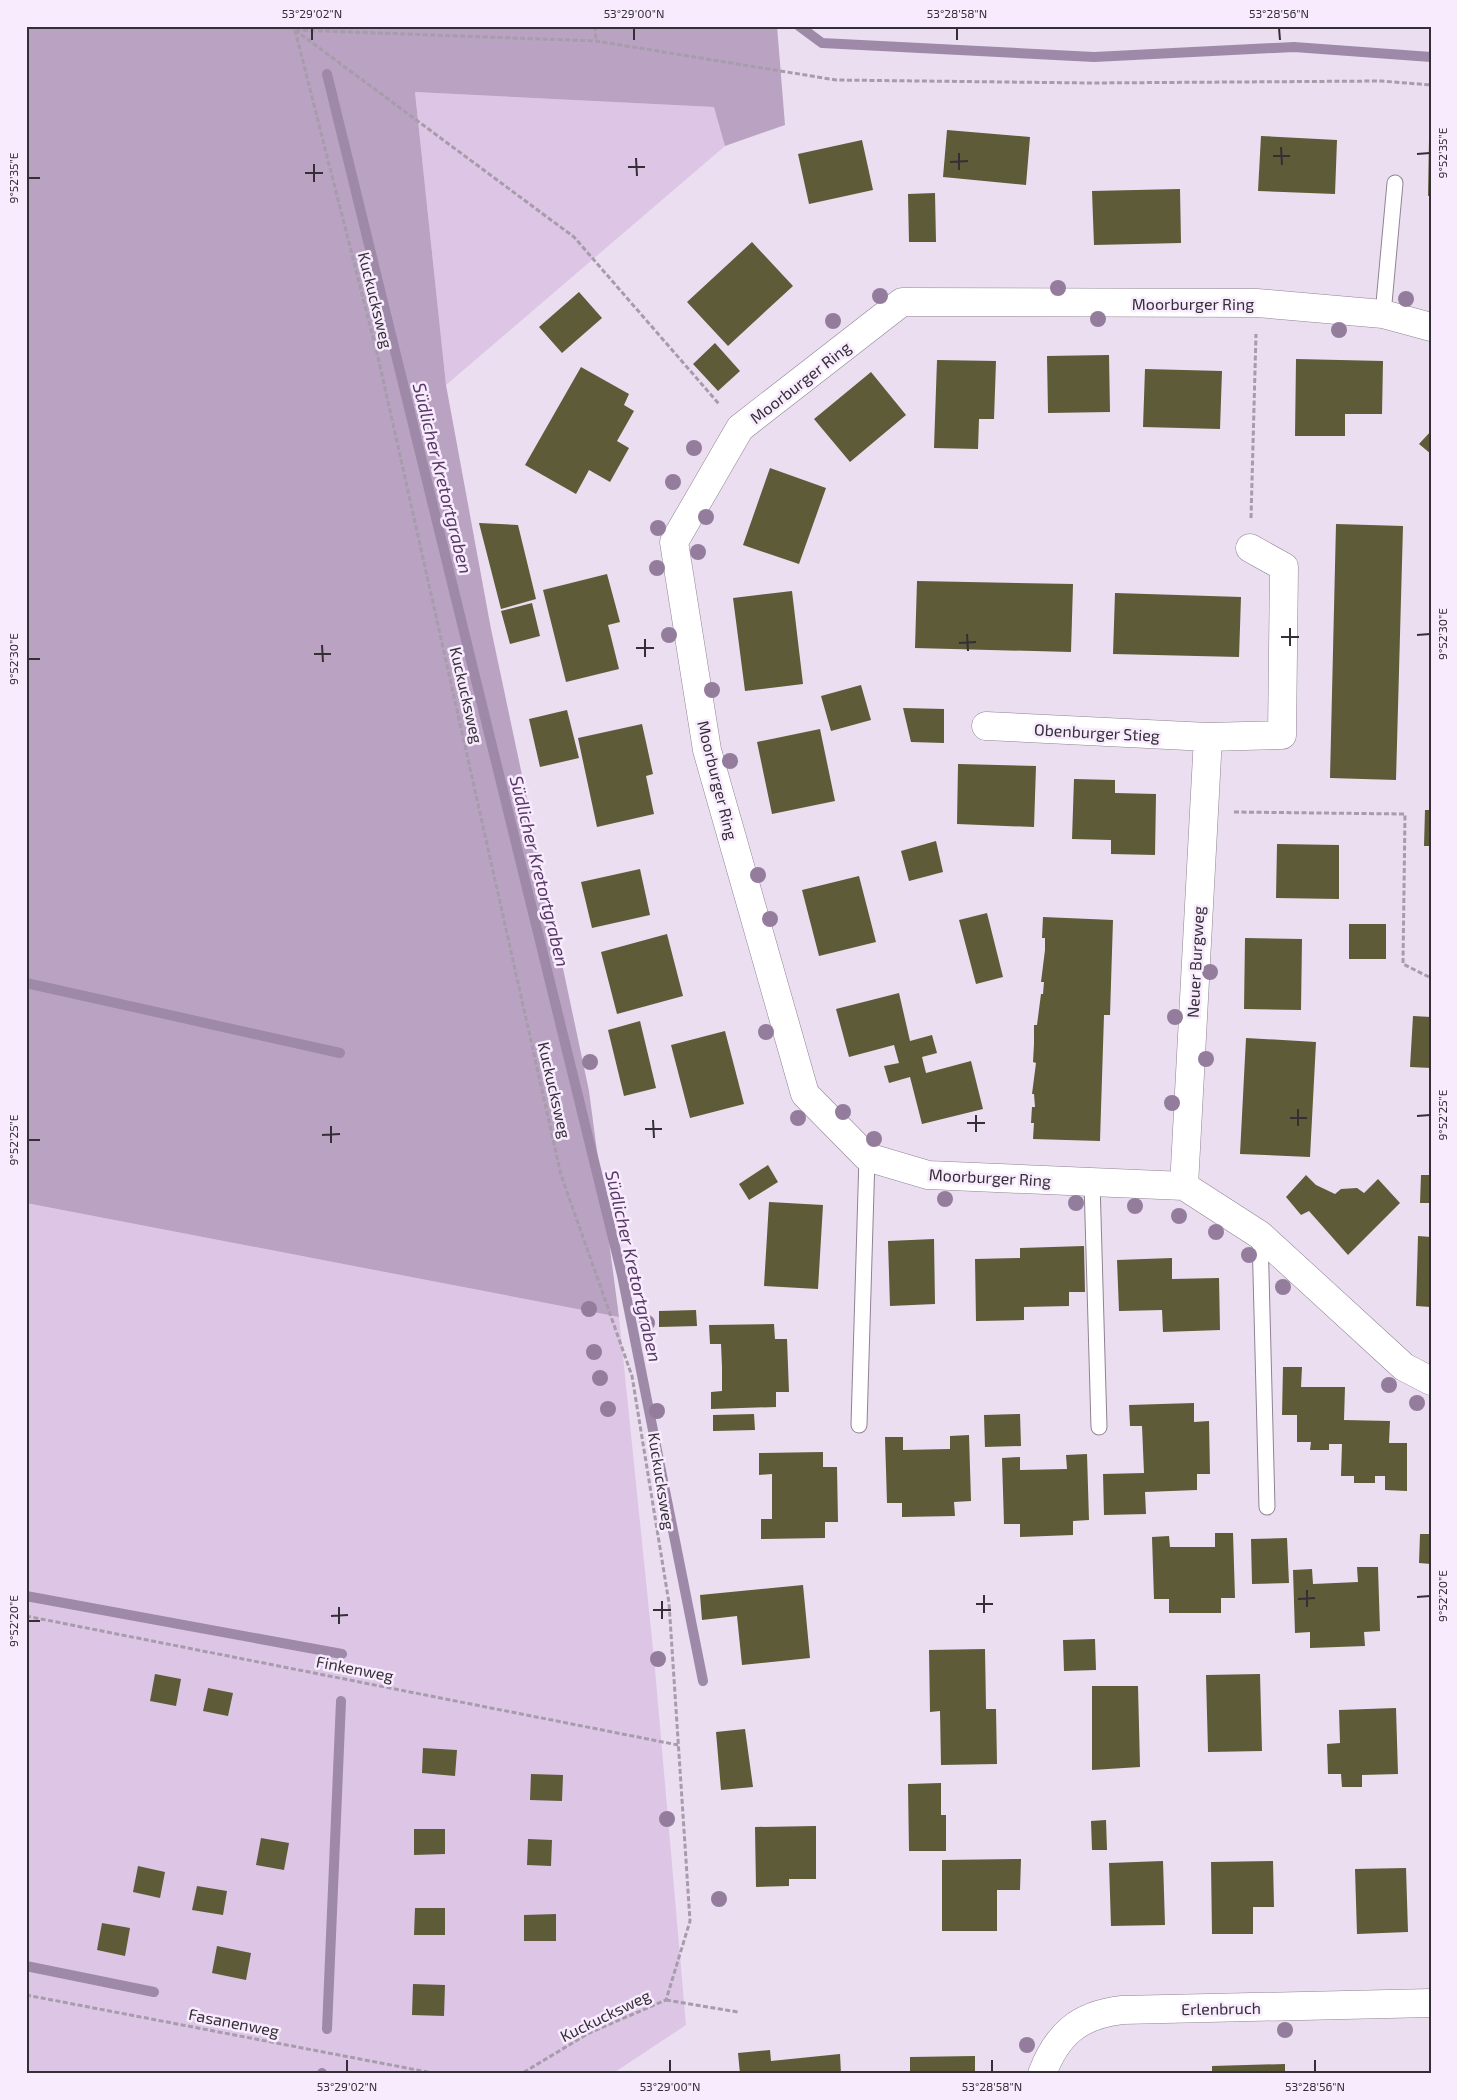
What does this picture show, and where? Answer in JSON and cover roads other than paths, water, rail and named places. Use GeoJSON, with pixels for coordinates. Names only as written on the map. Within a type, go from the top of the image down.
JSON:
{"type":"FeatureCollection","features":[{"type":"Feature","properties":{"kind":"street","name":"Moorburger Ring"},"geometry":{"type":"LineString","coordinates":[[1184,1186],[928,1175],[867,1157],[805,1094],[707,750],[674,542],[740,428],[902,302],[1257,303],[1383,314],[1431,327]]}},
{"type":"Feature","properties":{"kind":"street","name":"Obenburger Stieg"},"geometry":{"type":"LineString","coordinates":[[986,726],[1208,737],[1282,735],[1284,567],[1250,548]]}},
{"type":"Feature","properties":{"kind":"street","name":"Neuer Burgweg"},"geometry":{"type":"LineString","coordinates":[[1184,1186],[1208,737]]}},
{"type":"Feature","properties":{"kind":"street"},"geometry":{"type":"LineString","coordinates":[[1184,1186],[1260,1235],[1404,1367],[1431,1381]]}},
{"type":"Feature","properties":{"kind":"street","name":"Erlenbruch"},"geometry":{"type":"LineString","coordinates":[[1042,2074],[1058,2040],[1077,2024],[1103,2012],[1431,2003]]}},
{"type":"Feature","properties":{"kind":"lane"},"geometry":{"type":"LineString","coordinates":[[1383,314],[1395,183]]}},
{"type":"Feature","properties":{"kind":"lane"},"geometry":{"type":"LineString","coordinates":[[859,1425],[867,1157]]}},
{"type":"Feature","properties":{"kind":"lane"},"geometry":{"type":"LineString","coordinates":[[1092,1182],[1099,1427]]}},
{"type":"Feature","properties":{"kind":"lane"},"geometry":{"type":"LineString","coordinates":[[1260,1235],[1267,1506]]}},
{"type":"Feature","properties":{"kind":"waterway"},"geometry":{"type":"LineString","coordinates":[[799,26],[822,43],[1094,57],[1294,47],[1431,57]]}},
{"type":"Feature","properties":{"kind":"waterway","name":"Südlicher Kretortgraben"},"geometry":{"type":"LineString","coordinates":[[327,74],[622,1275],[703,1681]]}},
{"type":"Feature","properties":{"kind":"waterway"},"geometry":{"type":"LineString","coordinates":[[26,983],[340,1053]]}},
{"type":"Feature","properties":{"kind":"waterway"},"geometry":{"type":"LineString","coordinates":[[26,1596],[342,1654]]}},
{"type":"Feature","properties":{"kind":"waterway"},"geometry":{"type":"LineString","coordinates":[[327,2029],[341,1701]]}},
{"type":"Feature","properties":{"kind":"waterway"},"geometry":{"type":"LineString","coordinates":[[26,1966],[154,1992]]}}]}
